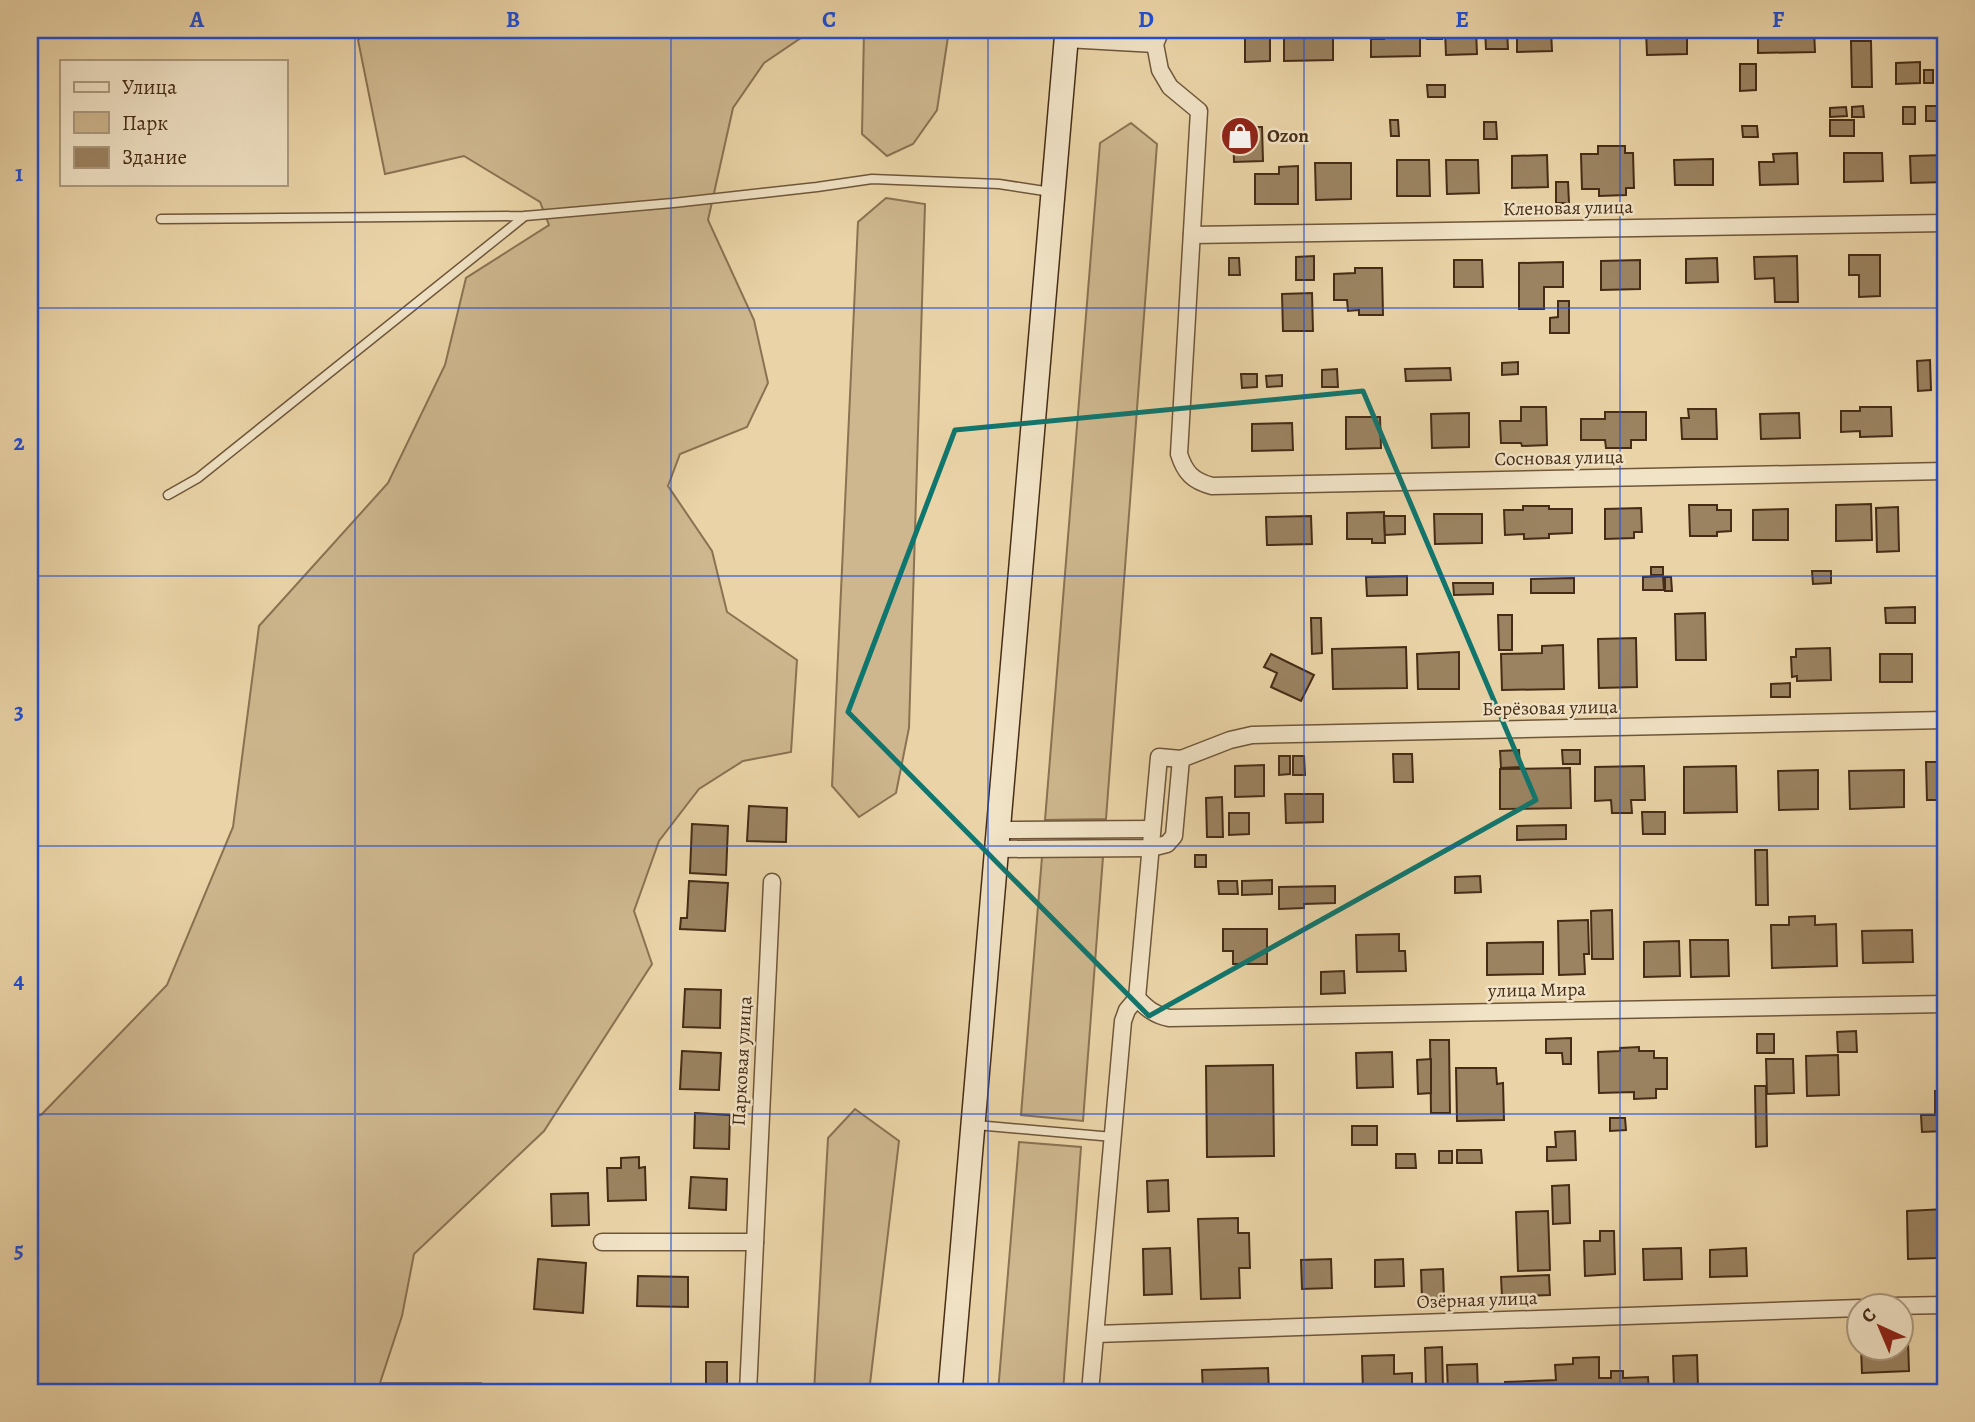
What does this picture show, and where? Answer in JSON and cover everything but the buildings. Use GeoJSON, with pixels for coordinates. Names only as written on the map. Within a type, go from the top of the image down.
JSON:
{"type":"FeatureCollection","features":[{"type":"Feature","properties":{"kind":"street"},"geometry":{"type":"LineString","coordinates":[[950,1392],[1066,34],[1158,37],[1160,70],[1170,87],[1199,111],[1192,235]]}},
{"type":"Feature","properties":{"kind":"street","name":"Кленовая улица"},"geometry":{"type":"LineString","coordinates":[[1192,235],[1945,223]]}},
{"type":"Feature","properties":{"kind":"street","name":"Сосновая улица"},"geometry":{"type":"LineString","coordinates":[[1192,235],[1179,454],[1188,475],[1199,482],[1212,486],[1945,471]]}},
{"type":"Feature","properties":{"kind":"street","name":"Берёзовая улица"},"geometry":{"type":"LineString","coordinates":[[1152,830],[1159,757],[1181,759],[1230,740],[1252,735],[1945,720]]}},
{"type":"Feature","properties":{"kind":"street"},"geometry":{"type":"LineString","coordinates":[[998,839],[1151,848],[1167,844],[1174,836],[1181,759]]}},
{"type":"Feature","properties":{"kind":"street"},"geometry":{"type":"LineString","coordinates":[[998,839],[1152,830],[1137,998],[1127,1010],[1123,1021],[1090,1392]]}},
{"type":"Feature","properties":{"kind":"street","name":"Парковая улица"},"geometry":{"type":"LineString","coordinates":[[748,1392],[772,882]]}},
{"type":"Feature","properties":{"kind":"street","name":"улица Мира"},"geometry":{"type":"LineString","coordinates":[[1137,998],[1146,1009],[1169,1018],[1945,1004]]}},
{"type":"Feature","properties":{"kind":"street"},"geometry":{"type":"LineString","coordinates":[[602,1242],[755,1242]]}},
{"type":"Feature","properties":{"kind":"street"},"geometry":{"type":"LineString","coordinates":[[1916,1306],[1945,1305]]}},
{"type":"Feature","properties":{"kind":"street","name":"Озёрная улица"},"geometry":{"type":"LineString","coordinates":[[1096,1334],[1846,1308]]}},
{"type":"Feature","properties":{"kind":"lane"},"geometry":{"type":"LineString","coordinates":[[161,219],[525,216],[673,203],[872,179],[999,184],[1054,192]]}},
{"type":"Feature","properties":{"kind":"lane"},"geometry":{"type":"LineString","coordinates":[[167,495],[198,478],[525,216]]}},
{"type":"Feature","properties":{"kind":"lane"},"geometry":{"type":"LineString","coordinates":[[973,1125],[1113,1137]]}},
{"type":"Feature","properties":{"kind":"highlighted area"},"geometry":{"type":"Polygon","coordinates":[[[1363,391],[1536,800],[1149,1016],[848,712],[955,430],[1363,391]]]}},
{"type":"Feature","properties":{"kind":"green space"},"geometry":{"type":"Polygon","coordinates":[[[371,30],[809,30],[764,63],[733,108],[708,220],[754,320],[768,383],[747,427],[680,454],[668,486],[712,551],[727,612],[797,660],[791,752],[743,761],[699,789],[659,841],[634,911],[652,964],[544,1131],[414,1254],[402,1316],[380,1383],[481,1383],[488,1392],[30,1392],[30,1117],[41,1115],[167,985],[233,827],[259,626],[388,483],[445,365],[466,278],[549,225],[540,202],[464,156],[385,174],[358,40],[371,30]]]}},
{"type":"Feature","properties":{"kind":"green space"},"geometry":{"type":"Polygon","coordinates":[[[864,30],[949,30],[937,110],[913,144],[887,156],[862,134],[864,30]]]}},
{"type":"Feature","properties":{"kind":"green space"},"geometry":{"type":"Polygon","coordinates":[[[1131,123],[1157,144],[1106,819],[1045,820],[1100,143],[1131,123]]]}},
{"type":"Feature","properties":{"kind":"green space"},"geometry":{"type":"Polygon","coordinates":[[[886,198],[925,204],[909,728],[896,793],[859,817],[832,786],[858,222],[886,198]]]}},
{"type":"Feature","properties":{"kind":"green space"},"geometry":{"type":"Polygon","coordinates":[[[1042,857],[1103,857],[1083,1121],[1021,1115],[1042,857]]]}},
{"type":"Feature","properties":{"kind":"green space"},"geometry":{"type":"Polygon","coordinates":[[[855,1109],[899,1141],[869,1392],[814,1392],[828,1138],[855,1109]]]}},
{"type":"Feature","properties":{"kind":"green space"},"geometry":{"type":"Polygon","coordinates":[[[1019,1142],[1081,1147],[1063,1392],[998,1392],[1019,1142]]]}},
{"type":"Feature","properties":{"kind":"place","name":"Ozon"},"geometry":{"type":"Point","coordinates":[1240,136]}}]}
